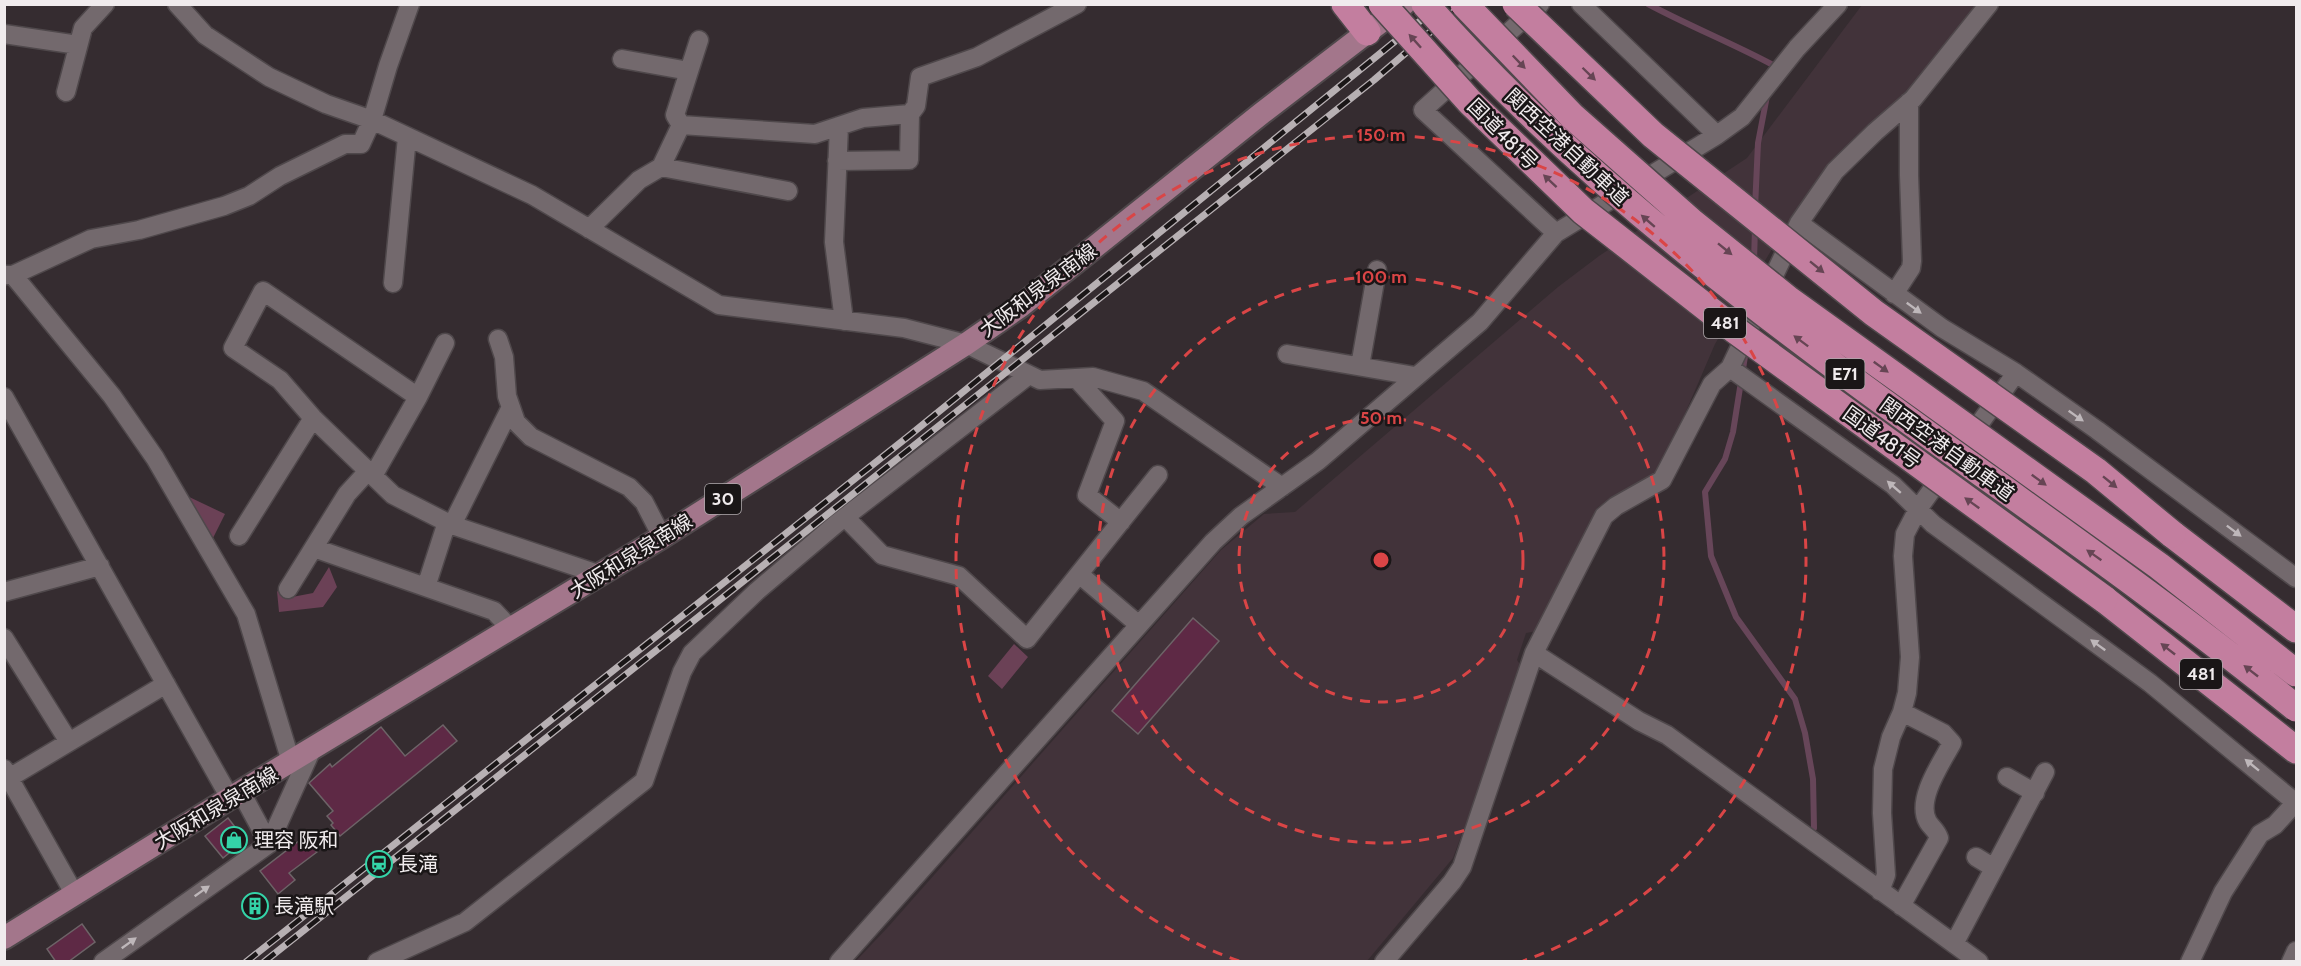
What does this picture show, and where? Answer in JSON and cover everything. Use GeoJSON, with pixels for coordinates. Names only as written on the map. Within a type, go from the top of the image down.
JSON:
{"type":"FeatureCollection","features":[{"type":"Feature","properties":{"kind":"highway"},"geometry":{"type":"LineString","coordinates":[[1345,4],[1367,32]]}},
{"type":"Feature","properties":{"kind":"highway","name":"国道481号"},"geometry":{"type":"LineString","coordinates":[[1382,4],[1470,102],[1583,211],[1735,330],[2104,599],[2296,750]]}},
{"type":"Feature","properties":{"kind":"highway","name":"関西空港自動車道"},"geometry":{"type":"LineString","coordinates":[[1425,4],[1468,53],[1535,119],[1664,235],[1761,311],[1933,439],[2176,613],[2296,708]]}},
{"type":"Feature","properties":{"kind":"highway","name":"関西空港自動車道"},"geometry":{"type":"LineString","coordinates":[[1464,4],[1572,116],[1693,223],[1789,300],[2159,566],[2296,673]]}},
{"type":"Feature","properties":{"kind":"highway"},"geometry":{"type":"LineString","coordinates":[[1516,4],[1653,135],[1874,313],[2096,471],[2172,534],[2296,629]]}},
{"type":"Feature","properties":{"kind":"main road","name":"大阪和泉泉南線"},"geometry":{"type":"LineString","coordinates":[[4,938],[601,575],[966,344],[1021,306],[1404,4]]}},
{"type":"Feature","properties":{"kind":"street"},"geometry":{"type":"LineString","coordinates":[[66,92],[83,28],[105,4]]}},
{"type":"Feature","properties":{"kind":"street"},"geometry":{"type":"LineString","coordinates":[[177,4],[205,35],[269,77],[326,104],[372,120],[532,195],[719,306],[904,328],[966,344],[1040,380],[1093,377],[1143,391],[1282,486]]}},
{"type":"Feature","properties":{"kind":"street"},"geometry":{"type":"LineString","coordinates":[[291,762],[246,614],[149,449],[112,396],[9,275],[91,238],[139,230],[224,206],[249,196],[279,176],[345,144],[361,144],[372,120],[410,4]]}},
{"type":"Feature","properties":{"kind":"street"},"geometry":{"type":"LineString","coordinates":[[837,161],[909,160],[909,114],[915,106],[920,77],[977,57],[1077,4]]}},
{"type":"Feature","properties":{"kind":"street"},"geometry":{"type":"LineString","coordinates":[[1540,4],[1422,110],[1556,233]]}},
{"type":"Feature","properties":{"kind":"street"},"geometry":{"type":"LineString","coordinates":[[1581,4],[1718,135]]}},
{"type":"Feature","properties":{"kind":"street"},"geometry":{"type":"LineString","coordinates":[[839,962],[1212,542],[1241,516],[1318,461],[1480,321],[1556,233],[1718,135],[1742,117],[1797,48],[1838,4]]}},
{"type":"Feature","properties":{"kind":"street"},"geometry":{"type":"LineString","coordinates":[[1384,962],[1462,867],[1534,653],[1604,516],[1616,506],[1662,480],[1713,384],[1731,368],[1799,224],[1835,171],[1909,102],[1989,4]]}},
{"type":"Feature","properties":{"kind":"street"},"geometry":{"type":"LineString","coordinates":[[4,34],[78,45]]}},
{"type":"Feature","properties":{"kind":"street"},"geometry":{"type":"LineString","coordinates":[[681,125],[675,115],[699,40]]}},
{"type":"Feature","properties":{"kind":"street"},"geometry":{"type":"LineString","coordinates":[[622,59],[689,71]]}},
{"type":"Feature","properties":{"kind":"street"},"geometry":{"type":"LineString","coordinates":[[1894,294],[1911,268],[1912,261],[1908,155],[1909,102]]}},
{"type":"Feature","properties":{"kind":"street"},"geometry":{"type":"LineString","coordinates":[[681,125],[815,134],[863,118],[909,114]]}},
{"type":"Feature","properties":{"kind":"street"},"geometry":{"type":"LineString","coordinates":[[589,229],[639,180],[661,167],[681,125]]}},
{"type":"Feature","properties":{"kind":"street"},"geometry":{"type":"LineString","coordinates":[[839,126],[834,242],[844,321]]}},
{"type":"Feature","properties":{"kind":"street"},"geometry":{"type":"LineString","coordinates":[[393,284],[407,137]]}},
{"type":"Feature","properties":{"kind":"street"},"geometry":{"type":"LineString","coordinates":[[661,167],[788,191]]}},
{"type":"Feature","properties":{"kind":"street"},"geometry":{"type":"LineString","coordinates":[[1799,224],[1942,328],[2016,373],[2097,430],[2296,578]]}},
{"type":"Feature","properties":{"kind":"street"},"geometry":{"type":"LineString","coordinates":[[1360,366],[1377,270]]}},
{"type":"Feature","properties":{"kind":"street"},"geometry":{"type":"LineString","coordinates":[[418,397],[263,291],[233,348],[279,380],[313,418],[393,495],[450,523],[601,575]]}},
{"type":"Feature","properties":{"kind":"street"},"geometry":{"type":"LineString","coordinates":[[498,339],[504,357],[507,396],[516,422],[531,437],[629,488],[644,502],[662,537]]}},
{"type":"Feature","properties":{"kind":"street"},"geometry":{"type":"LineString","coordinates":[[288,589],[347,494],[371,474],[418,397],[446,343]]}},
{"type":"Feature","properties":{"kind":"street"},"geometry":{"type":"LineString","coordinates":[[1287,354],[1415,376]]}},
{"type":"Feature","properties":{"kind":"street"},"geometry":{"type":"LineString","coordinates":[[1731,368],[1893,485],[1933,524],[2150,683],[2296,802],[2275,825],[2260,834],[2223,892],[2190,962]]}},
{"type":"Feature","properties":{"kind":"street"},"geometry":{"type":"LineString","coordinates":[[1880,891],[1886,875],[1882,813],[1883,769],[1891,737],[1907,693],[1910,657],[1903,556],[1905,534],[1918,509],[2016,373]]}},
{"type":"Feature","properties":{"kind":"street"},"geometry":{"type":"LineString","coordinates":[[377,962],[404,955],[465,922],[644,781],[682,672],[693,653],[757,591],[845,517],[1029,375]]}},
{"type":"Feature","properties":{"kind":"street"},"geometry":{"type":"LineString","coordinates":[[1076,378],[1114,420],[1088,495],[1120,522]]}},
{"type":"Feature","properties":{"kind":"street"},"geometry":{"type":"LineString","coordinates":[[4,397],[166,684],[269,843]]}},
{"type":"Feature","properties":{"kind":"street"},"geometry":{"type":"LineString","coordinates":[[426,587],[450,523],[510,409]]}},
{"type":"Feature","properties":{"kind":"street"},"geometry":{"type":"LineString","coordinates":[[239,536],[313,418]]}},
{"type":"Feature","properties":{"kind":"street"},"geometry":{"type":"LineString","coordinates":[[845,517],[882,555],[959,576],[1027,639],[1158,475]]}},
{"type":"Feature","properties":{"kind":"street"},"geometry":{"type":"LineString","coordinates":[[314,548],[494,611],[511,629]]}},
{"type":"Feature","properties":{"kind":"street"},"geometry":{"type":"LineString","coordinates":[[4,592],[100,566]]}},
{"type":"Feature","properties":{"kind":"street"},"geometry":{"type":"LineString","coordinates":[[1079,574],[1139,625]]}},
{"type":"Feature","properties":{"kind":"street"},"geometry":{"type":"LineString","coordinates":[[7,649],[69,742]]}},
{"type":"Feature","properties":{"kind":"street"},"geometry":{"type":"LineString","coordinates":[[1534,653],[1639,721],[1667,735],[1979,962]]}},
{"type":"Feature","properties":{"kind":"street"},"geometry":{"type":"LineString","coordinates":[[75,895],[7,774],[69,742],[166,684]]}},
{"type":"Feature","properties":{"kind":"street"},"geometry":{"type":"LineString","coordinates":[[1901,906],[1939,838],[1928,822],[1925,799],[1952,743],[1950,738],[1942,733],[1902,712]]}},
{"type":"Feature","properties":{"kind":"street"},"geometry":{"type":"LineString","coordinates":[[103,962],[269,843],[312,749]]}},
{"type":"Feature","properties":{"kind":"street"},"geometry":{"type":"LineString","coordinates":[[1953,944],[2045,772]]}},
{"type":"Feature","properties":{"kind":"street"},"geometry":{"type":"LineString","coordinates":[[2007,777],[2035,793]]}},
{"type":"Feature","properties":{"kind":"street"},"geometry":{"type":"LineString","coordinates":[[1976,857],[1994,868]]}},
{"type":"Feature","properties":{"kind":"street"},"geometry":{"type":"LineString","coordinates":[[2291,962],[2296,951]]}},
{"type":"Feature","properties":{"kind":"shaded area"},"geometry":{"type":"Polygon","coordinates":[[[1862,5],[1976,5],[1905,94],[1833,162],[1790,219],[1715,344],[1659,474],[1598,507],[1537,631],[1526,633],[1517,660],[1523,669],[1453,858],[1367,961],[855,962],[1221,550],[1264,514],[1295,512],[1558,287],[1599,256],[1747,158],[1862,5]]]}},
{"type":"Feature","properties":{"kind":"shaded area"},"geometry":{"type":"Polygon","coordinates":[[[185,495],[225,514],[212,540],[185,495]]]}},
{"type":"Feature","properties":{"kind":"shaded area"},"geometry":{"type":"Polygon","coordinates":[[[329,567],[337,587],[323,607],[279,612],[277,591],[287,598],[313,593],[329,567]]]}},
{"type":"Feature","properties":{"kind":"shaded area"},"geometry":{"type":"Polygon","coordinates":[[[1014,644],[1028,657],[1002,689],[988,676],[1014,644]]]}},
{"type":"Feature","properties":{"kind":"building"},"geometry":{"type":"Polygon","coordinates":[[[1193,618],[1219,641],[1138,734],[1112,711],[1193,618]]]}},
{"type":"Feature","properties":{"kind":"building"},"geometry":{"type":"Polygon","coordinates":[[[443,725],[457,741],[340,836],[327,816],[333,811],[309,783],[330,764],[332,767],[381,727],[405,756],[443,725]]]}},
{"type":"Feature","properties":{"kind":"building"},"geometry":{"type":"Polygon","coordinates":[[[228,818],[245,840],[223,858],[205,836],[228,818]]]}},
{"type":"Feature","properties":{"kind":"building","name":"長滝駅"},"geometry":{"type":"Polygon","coordinates":[[[304,837],[317,852],[289,873],[295,880],[278,894],[260,871],[304,837]]]}},
{"type":"Feature","properties":{"kind":"building"},"geometry":{"type":"Polygon","coordinates":[[[82,924],[95,942],[68,962],[56,962],[47,949],[82,924]]]}},
{"type":"Feature","properties":{"kind":"waterway"},"geometry":{"type":"LineString","coordinates":[[1648,4],[1773,65],[1771,72]]}},
{"type":"Feature","properties":{"kind":"waterway"},"geometry":{"type":"LineString","coordinates":[[1755,208],[1758,143],[1767,96]]}},
{"type":"Feature","properties":{"kind":"waterway"},"geometry":{"type":"LineString","coordinates":[[1754,262],[1755,227]]}},
{"type":"Feature","properties":{"kind":"waterway"},"geometry":{"type":"LineString","coordinates":[[1746,350],[1733,432],[1725,459],[1705,492],[1711,556],[1736,617],[1795,699],[1805,733],[1813,779],[1814,828]]}},
{"type":"Feature","properties":{"kind":"railway"},"geometry":{"type":"LineString","coordinates":[[246,962],[910,435],[1441,4]]}},
{"type":"Feature","properties":{"kind":"railway"},"geometry":{"type":"LineString","coordinates":[[264,962],[1374,80],[1463,4]]}},
{"type":"Feature","properties":{"kind":"place","name":"理容 阪和"},"geometry":{"type":"Point","coordinates":[234,840]}},
{"type":"Feature","properties":{"kind":"place","name":"長滝"},"geometry":{"type":"Point","coordinates":[379,864]}},
{"type":"Feature","properties":{"kind":"place","name":"長滝駅"},"geometry":{"type":"Point","coordinates":[255,906]}}]}
